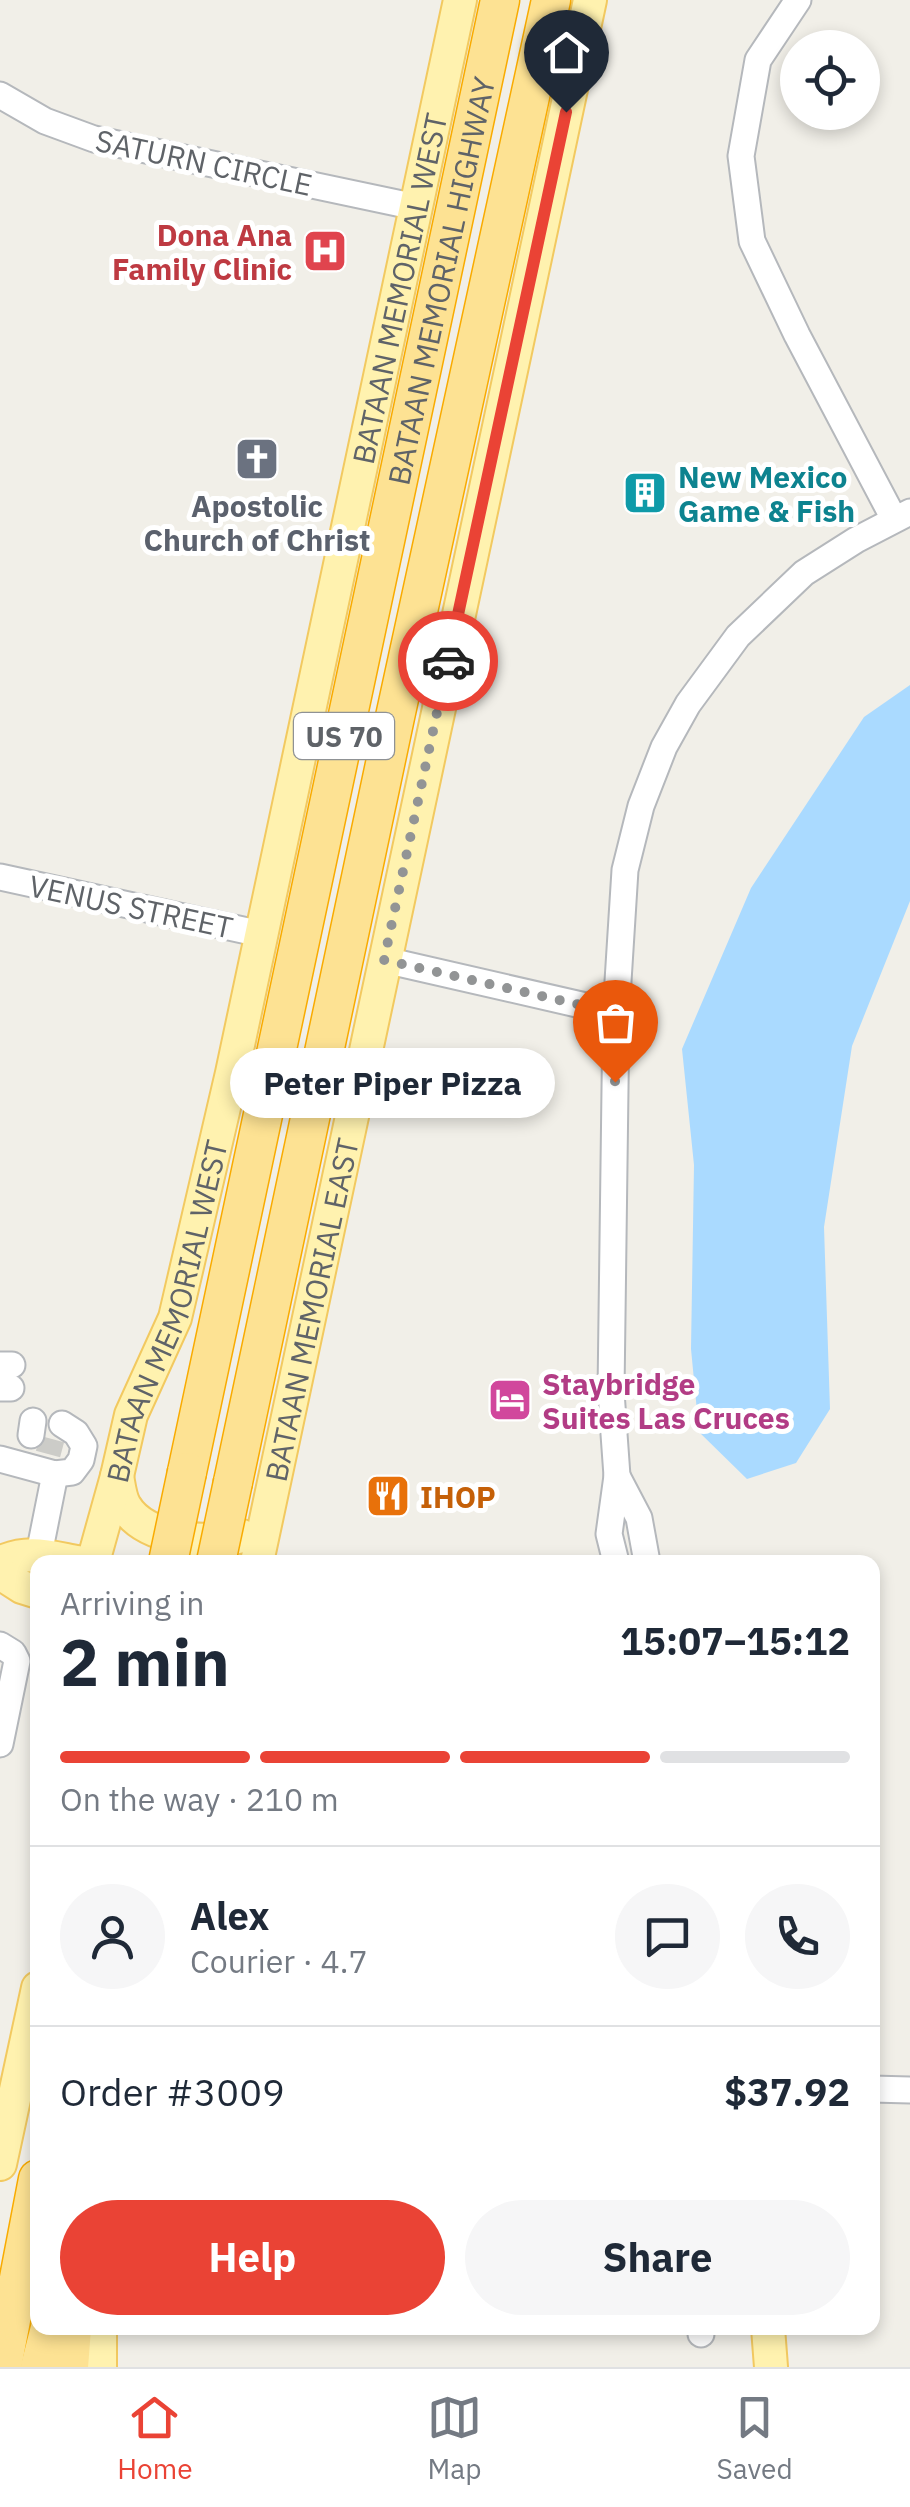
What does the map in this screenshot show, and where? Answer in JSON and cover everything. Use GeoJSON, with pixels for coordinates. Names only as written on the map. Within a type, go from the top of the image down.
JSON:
{"type":"FeatureCollection","features":[{"type":"Feature","properties":{"kind":"highway"},"geometry":{"type":"LineString","coordinates":[[478,105],[484,0]]}},
{"type":"Feature","properties":{"kind":"highway","name":"BATAAN MEMORIAL HIGHWAY"},"geometry":{"type":"LineString","coordinates":[[169,1555],[500,0]]}},
{"type":"Feature","properties":{"kind":"highway","name":"BATAAN MEMORIAL HIGHWAY"},"geometry":{"type":"LineString","coordinates":[[218,1555],[551,0]]}},
{"type":"Feature","properties":{"kind":"highway"},"geometry":{"type":"LineString","coordinates":[[2,2364],[30,2220]]}},
{"type":"Feature","properties":{"kind":"highway"},"geometry":{"type":"LineString","coordinates":[[40,2367],[48,2335]]}},
{"type":"Feature","properties":{"kind":"highway"},"geometry":{"type":"LineString","coordinates":[[69,2367],[71,2335]]}},
{"type":"Feature","properties":{"kind":"main road","name":"BATAAN MEMORIAL WEST"},"geometry":{"type":"LineString","coordinates":[[95,1555],[131,1415],[175,1318],[232,1073],[460,0]]}},
{"type":"Feature","properties":{"kind":"main road","name":"BATAAN MEMORIAL EAST"},"geometry":{"type":"LineString","coordinates":[[257,1555],[590,0]]}},
{"type":"Feature","properties":{"kind":"main road"},"geometry":{"type":"LineString","coordinates":[[117,1476],[123,1503],[132,1516],[159,1533],[214,1542],[240,1537],[254,1530],[265,1517]]}},
{"type":"Feature","properties":{"kind":"main road"},"geometry":{"type":"LineString","coordinates":[[0,1563],[15,1556],[44,1555]]}},
{"type":"Feature","properties":{"kind":"main road"},"geometry":{"type":"LineString","coordinates":[[0,1573],[30,1590]]}},
{"type":"Feature","properties":{"kind":"main road"},"geometry":{"type":"LineString","coordinates":[[0,2164],[30,2025]]}},
{"type":"Feature","properties":{"kind":"main road"},"geometry":{"type":"LineString","coordinates":[[100,2335],[100,2367]]}},
{"type":"Feature","properties":{"kind":"main road"},"geometry":{"type":"LineString","coordinates":[[769,2335],[771,2367]]}},
{"type":"Feature","properties":{"kind":"street"},"geometry":{"type":"LineString","coordinates":[[614,1555],[609,1534],[617,1476],[611,1392],[616,1013],[625,870],[640,806],[664,747],[688,704],[738,636],[804,573],[902,516],[797,335],[752,241],[742,156],[758,60],[798,0]]}},
{"type":"Feature","properties":{"kind":"street","name":"SATURN CIRCLE"},"geometry":{"type":"LineString","coordinates":[[0,95],[45,121],[94,139],[416,207]]}},
{"type":"Feature","properties":{"kind":"street","name":"VENUS STREET"},"geometry":{"type":"LineString","coordinates":[[0,877],[261,934]]}},
{"type":"Feature","properties":{"kind":"street"},"geometry":{"type":"LineString","coordinates":[[384,960],[616,1013]]}},
{"type":"Feature","properties":{"kind":"street"},"geometry":{"type":"LineString","coordinates":[[0,1459],[43,1446],[39,1554]]}},
{"type":"Feature","properties":{"kind":"street"},"geometry":{"type":"LineString","coordinates":[[617,1476],[639,1518],[646,1555]]}},
{"type":"Feature","properties":{"kind":"street"},"geometry":{"type":"LineString","coordinates":[[0,1646],[18,1661],[0,1744]]}},
{"type":"Feature","properties":{"kind":"street"},"geometry":{"type":"LineString","coordinates":[[880,2088],[910,2090]]}},
{"type":"Feature","properties":{"kind":"water"},"geometry":{"type":"Polygon","coordinates":[[[910,685],[910,901],[852,1046],[824,1227],[830,1409],[796,1463],[747,1479],[699,1432],[691,1349],[694,1165],[682,1049],[751,888],[864,717],[910,685]]]}},
{"type":"Feature","properties":{"kind":"tunnel"},"geometry":{"type":"LineString","coordinates":[[48,1454],[52,1439]]}},
{"type":"Feature","properties":{"kind":"way so far"},"geometry":{"type":"LineString","coordinates":[[448,661],[384,960],[616,1013],[615,1082]]}},
{"type":"Feature","properties":{"kind":"place","name":"Dona Ana Family Clinic"},"geometry":{"type":"Point","coordinates":[325,251]}},
{"type":"Feature","properties":{"kind":"place","name":"Apostolic Church of Christ"},"geometry":{"type":"Point","coordinates":[257,459]}},
{"type":"Feature","properties":{"kind":"place","name":"New Mexico Game & Fish"},"geometry":{"type":"Point","coordinates":[645,493]}},
{"type":"Feature","properties":{"kind":"place","name":"Peter Piper Pizza"},"geometry":{"type":"Point","coordinates":[615,1082]}},
{"type":"Feature","properties":{"kind":"place","name":"Staybridge Suites Las Cruces"},"geometry":{"type":"Point","coordinates":[510,1400]}},
{"type":"Feature","properties":{"kind":"place","name":"IHOP"},"geometry":{"type":"Point","coordinates":[388,1496]}},
{"type":"Feature","properties":{"kind":"route"},"geometry":{"type":"LineString","coordinates":[[448,661],[566,112]]}}]}
